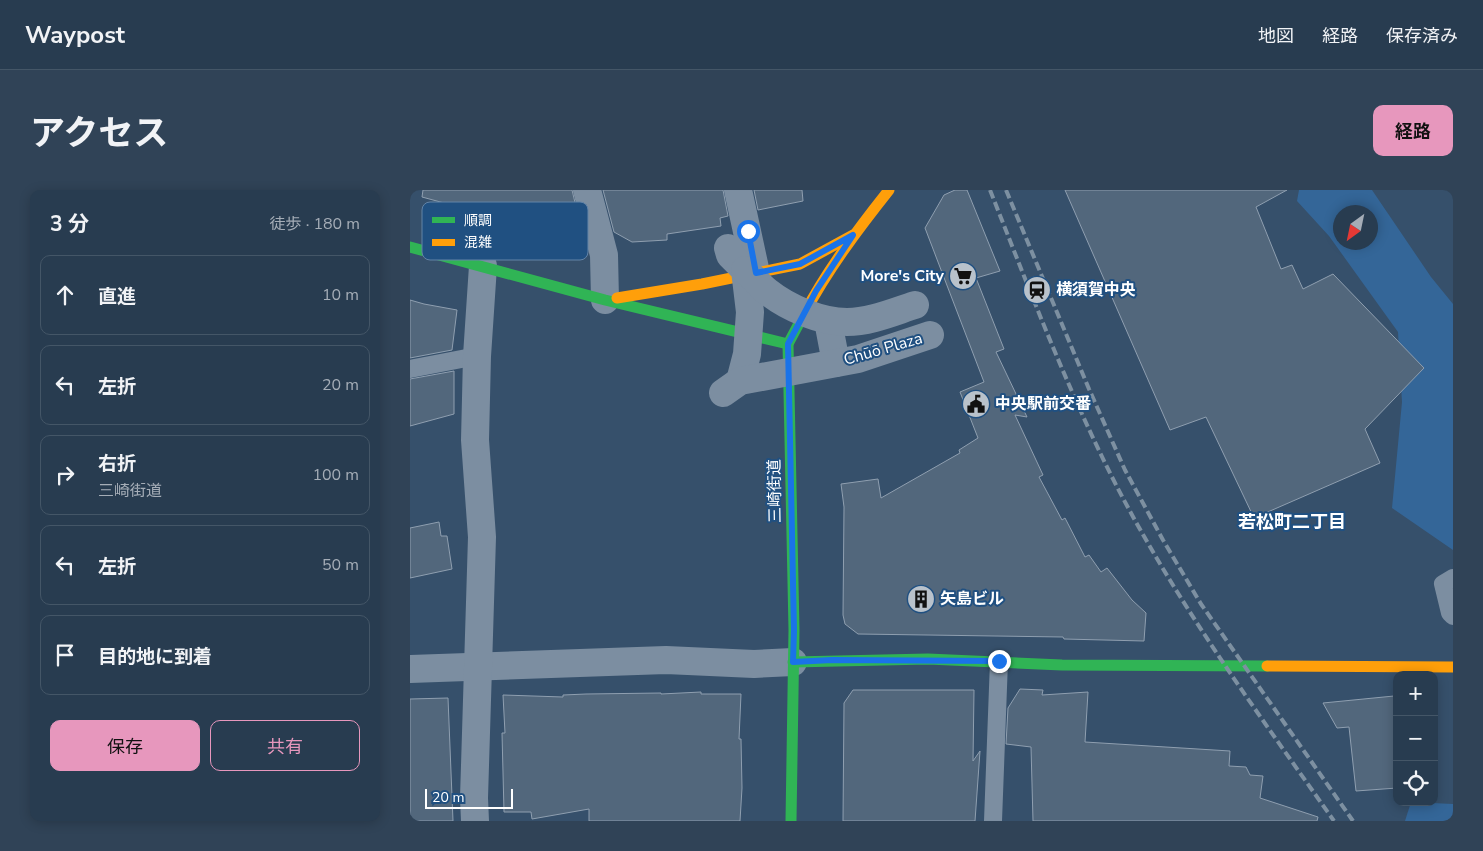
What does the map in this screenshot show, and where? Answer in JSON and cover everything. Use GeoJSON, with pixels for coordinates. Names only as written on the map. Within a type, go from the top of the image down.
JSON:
{"type":"FeatureCollection","features":[{"type":"Feature","properties":{"kind":"street"},"geometry":{"type":"LineString","coordinates":[[587,190],[604,254],[605,300]]}},
{"type":"Feature","properties":{"kind":"street"},"geometry":{"type":"LineString","coordinates":[[738,190],[751,272]]}},
{"type":"Feature","properties":{"kind":"street","name":"三崎街道"},"geometry":{"type":"LineString","coordinates":[[791,821],[794,630],[788,344],[816,291],[853,235],[888,190]]}},
{"type":"Feature","properties":{"kind":"street"},"geometry":{"type":"LineString","coordinates":[[605,300],[800,264],[853,235]]}},
{"type":"Feature","properties":{"kind":"street","name":"Chūō Plaza"},"geometry":{"type":"LineString","coordinates":[[728,248],[730,255],[751,272],[768,292],[799,310],[828,321],[849,322],[878,317],[915,305]]}},
{"type":"Feature","properties":{"kind":"street"},"geometry":{"type":"LineString","coordinates":[[460,260],[605,300],[788,344]]}},
{"type":"Feature","properties":{"kind":"street"},"geometry":{"type":"LineString","coordinates":[[475,821],[474,798],[482,537],[475,440],[477,356],[483,266]]}},
{"type":"Feature","properties":{"kind":"street","name":"Chūō Plaza"},"geometry":{"type":"LineString","coordinates":[[751,272],[747,354],[731,387],[836,362],[858,359],[930,335]]}},
{"type":"Feature","properties":{"kind":"street","name":"Chūō Plaza"},"geometry":{"type":"LineString","coordinates":[[828,321],[836,362]]}},
{"type":"Feature","properties":{"kind":"street"},"geometry":{"type":"LineString","coordinates":[[410,669],[666,660],[754,664],[832,660],[999,661],[1062,666],[1453,667]]}},
{"type":"Feature","properties":{"kind":"lane"},"geometry":{"type":"LineString","coordinates":[[410,369],[477,356]]}},
{"type":"Feature","properties":{"kind":"lane"},"geometry":{"type":"LineString","coordinates":[[1453,578],[1443,584],[1450,613],[1453,616]]}},
{"type":"Feature","properties":{"kind":"lane"},"geometry":{"type":"LineString","coordinates":[[992,821],[999,661]]}},
{"type":"Feature","properties":{"kind":"shaded area"},"geometry":{"type":"Polygon","coordinates":[[[1299,190],[1372,190],[1431,277],[1453,304],[1453,550],[1392,508],[1402,402],[1398,332],[1339,250],[1378,250],[1378,205],[1333,205],[1333,242],[1297,201],[1299,190]]]}},
{"type":"Feature","properties":{"kind":"shaded area"},"geometry":{"type":"Polygon","coordinates":[[[1453,804],[1453,821],[1405,821],[1410,806],[1453,804]]]}},
{"type":"Feature","properties":{"kind":"building"},"geometry":{"type":"Polygon","coordinates":[[[423,190],[572,190],[575,202],[440,202],[422,197],[423,190]]]}},
{"type":"Feature","properties":{"kind":"building"},"geometry":{"type":"Polygon","coordinates":[[[603,190],[723,190],[728,216],[720,218],[721,226],[667,234],[667,240],[632,242],[614,232],[603,190]]]}},
{"type":"Feature","properties":{"kind":"building"},"geometry":{"type":"Polygon","coordinates":[[[754,190],[802,190],[803,201],[758,210],[754,190]]]}},
{"type":"Feature","properties":{"kind":"building"},"geometry":{"type":"Polygon","coordinates":[[[955,190],[967,190],[1000,271],[976,278],[1004,349],[996,352],[1027,417],[1015,415],[1043,475],[1039,477],[1062,520],[1065,518],[1085,557],[1089,555],[1101,572],[1107,568],[1132,600],[1146,613],[1144,641],[1064,639],[1063,637],[858,634],[845,624],[843,615],[844,507],[841,484],[878,479],[881,498],[960,453],[959,450],[978,438],[960,392],[984,382],[925,228],[944,195],[955,190]]]}},
{"type":"Feature","properties":{"kind":"building"},"geometry":{"type":"Polygon","coordinates":[[[1065,190],[1287,190],[1256,207],[1281,269],[1292,265],[1303,289],[1333,274],[1424,368],[1365,429],[1380,463],[1254,518],[1206,417],[1170,430],[1065,190]]]}},
{"type":"Feature","properties":{"kind":"building"},"geometry":{"type":"Polygon","coordinates":[[[410,300],[457,310],[452,350],[410,358],[410,300]]]}},
{"type":"Feature","properties":{"kind":"building"},"geometry":{"type":"Polygon","coordinates":[[[454,371],[454,414],[410,426],[410,379],[454,371]]]}},
{"type":"Feature","properties":{"kind":"building"},"geometry":{"type":"Polygon","coordinates":[[[439,522],[441,536],[447,536],[452,569],[410,578],[410,528],[439,522]]]}},
{"type":"Feature","properties":{"kind":"building"},"geometry":{"type":"Polygon","coordinates":[[[1020,689],[1043,690],[1042,695],[1088,692],[1085,742],[1230,751],[1229,766],[1246,767],[1250,775],[1263,776],[1260,798],[1318,817],[1317,821],[1033,821],[1031,747],[1006,744],[1008,708],[1020,689]]]}},
{"type":"Feature","properties":{"kind":"building"},"geometry":{"type":"Polygon","coordinates":[[[853,690],[974,690],[973,761],[980,751],[975,821],[843,821],[844,703],[853,690]]]}},
{"type":"Feature","properties":{"kind":"building"},"geometry":{"type":"Polygon","coordinates":[[[701,692],[701,694],[741,694],[739,739],[741,739],[742,788],[740,821],[589,821],[589,809],[532,819],[531,812],[504,812],[502,733],[505,733],[503,695],[563,697],[563,695],[586,694],[701,692]]]}},
{"type":"Feature","properties":{"kind":"building"},"geometry":{"type":"Polygon","coordinates":[[[1393,696],[1393,788],[1356,791],[1349,727],[1337,728],[1323,703],[1393,696]]]}},
{"type":"Feature","properties":{"kind":"building"},"geometry":{"type":"Polygon","coordinates":[[[448,698],[453,821],[410,821],[410,699],[448,698]]]}},
{"type":"Feature","properties":{"kind":"railway"},"geometry":{"type":"LineString","coordinates":[[990,190],[1078,405],[1135,521],[1216,652],[1334,821]]}},
{"type":"Feature","properties":{"kind":"railway"},"geometry":{"type":"LineString","coordinates":[[1006,190],[1125,470],[1163,540],[1201,604],[1353,821]]}},
{"type":"Feature","properties":{"kind":"traffic: fast"},"geometry":{"type":"LineString","coordinates":[[410,247],[422,250]]}},
{"type":"Feature","properties":{"kind":"traffic: fast"},"geometry":{"type":"LineString","coordinates":[[458,260],[605,300],[788,344]]}},
{"type":"Feature","properties":{"kind":"traffic: fast"},"geometry":{"type":"LineString","coordinates":[[791,821],[794,630],[788,344],[804,314]]}},
{"type":"Feature","properties":{"kind":"traffic: fast"},"geometry":{"type":"LineString","coordinates":[[793,662],[928,659],[1062,665],[1267,666]]}},
{"type":"Feature","properties":{"kind":"traffic: slow"},"geometry":{"type":"LineString","coordinates":[[804,314],[844,250],[889,190]]}},
{"type":"Feature","properties":{"kind":"traffic: slow"},"geometry":{"type":"LineString","coordinates":[[617,298],[702,284],[800,264],[853,235]]}},
{"type":"Feature","properties":{"kind":"traffic: slow"},"geometry":{"type":"LineString","coordinates":[[1267,666],[1453,667]]}},
{"type":"Feature","properties":{"kind":"place","name":"More's City"},"geometry":{"type":"Point","coordinates":[963,276]}},
{"type":"Feature","properties":{"kind":"place","name":"横須賀中央"},"geometry":{"type":"Point","coordinates":[1037,290]}},
{"type":"Feature","properties":{"kind":"place","name":"中央駅前交番"},"geometry":{"type":"Point","coordinates":[976,404]}},
{"type":"Feature","properties":{"kind":"place","name":"矢島ビル"},"geometry":{"type":"Point","coordinates":[921,599]}},
{"type":"Feature","properties":{"kind":"district","name":"若松町二丁目"},"geometry":{"type":"Point","coordinates":[1292,522]}},
{"type":"Feature","properties":{"kind":"route"},"geometry":{"type":"LineString","coordinates":[[748,231],[756,273],[800,264],[853,235],[816,291],[788,344],[794,630],[793,662],[832,660],[999,661]]}}]}
